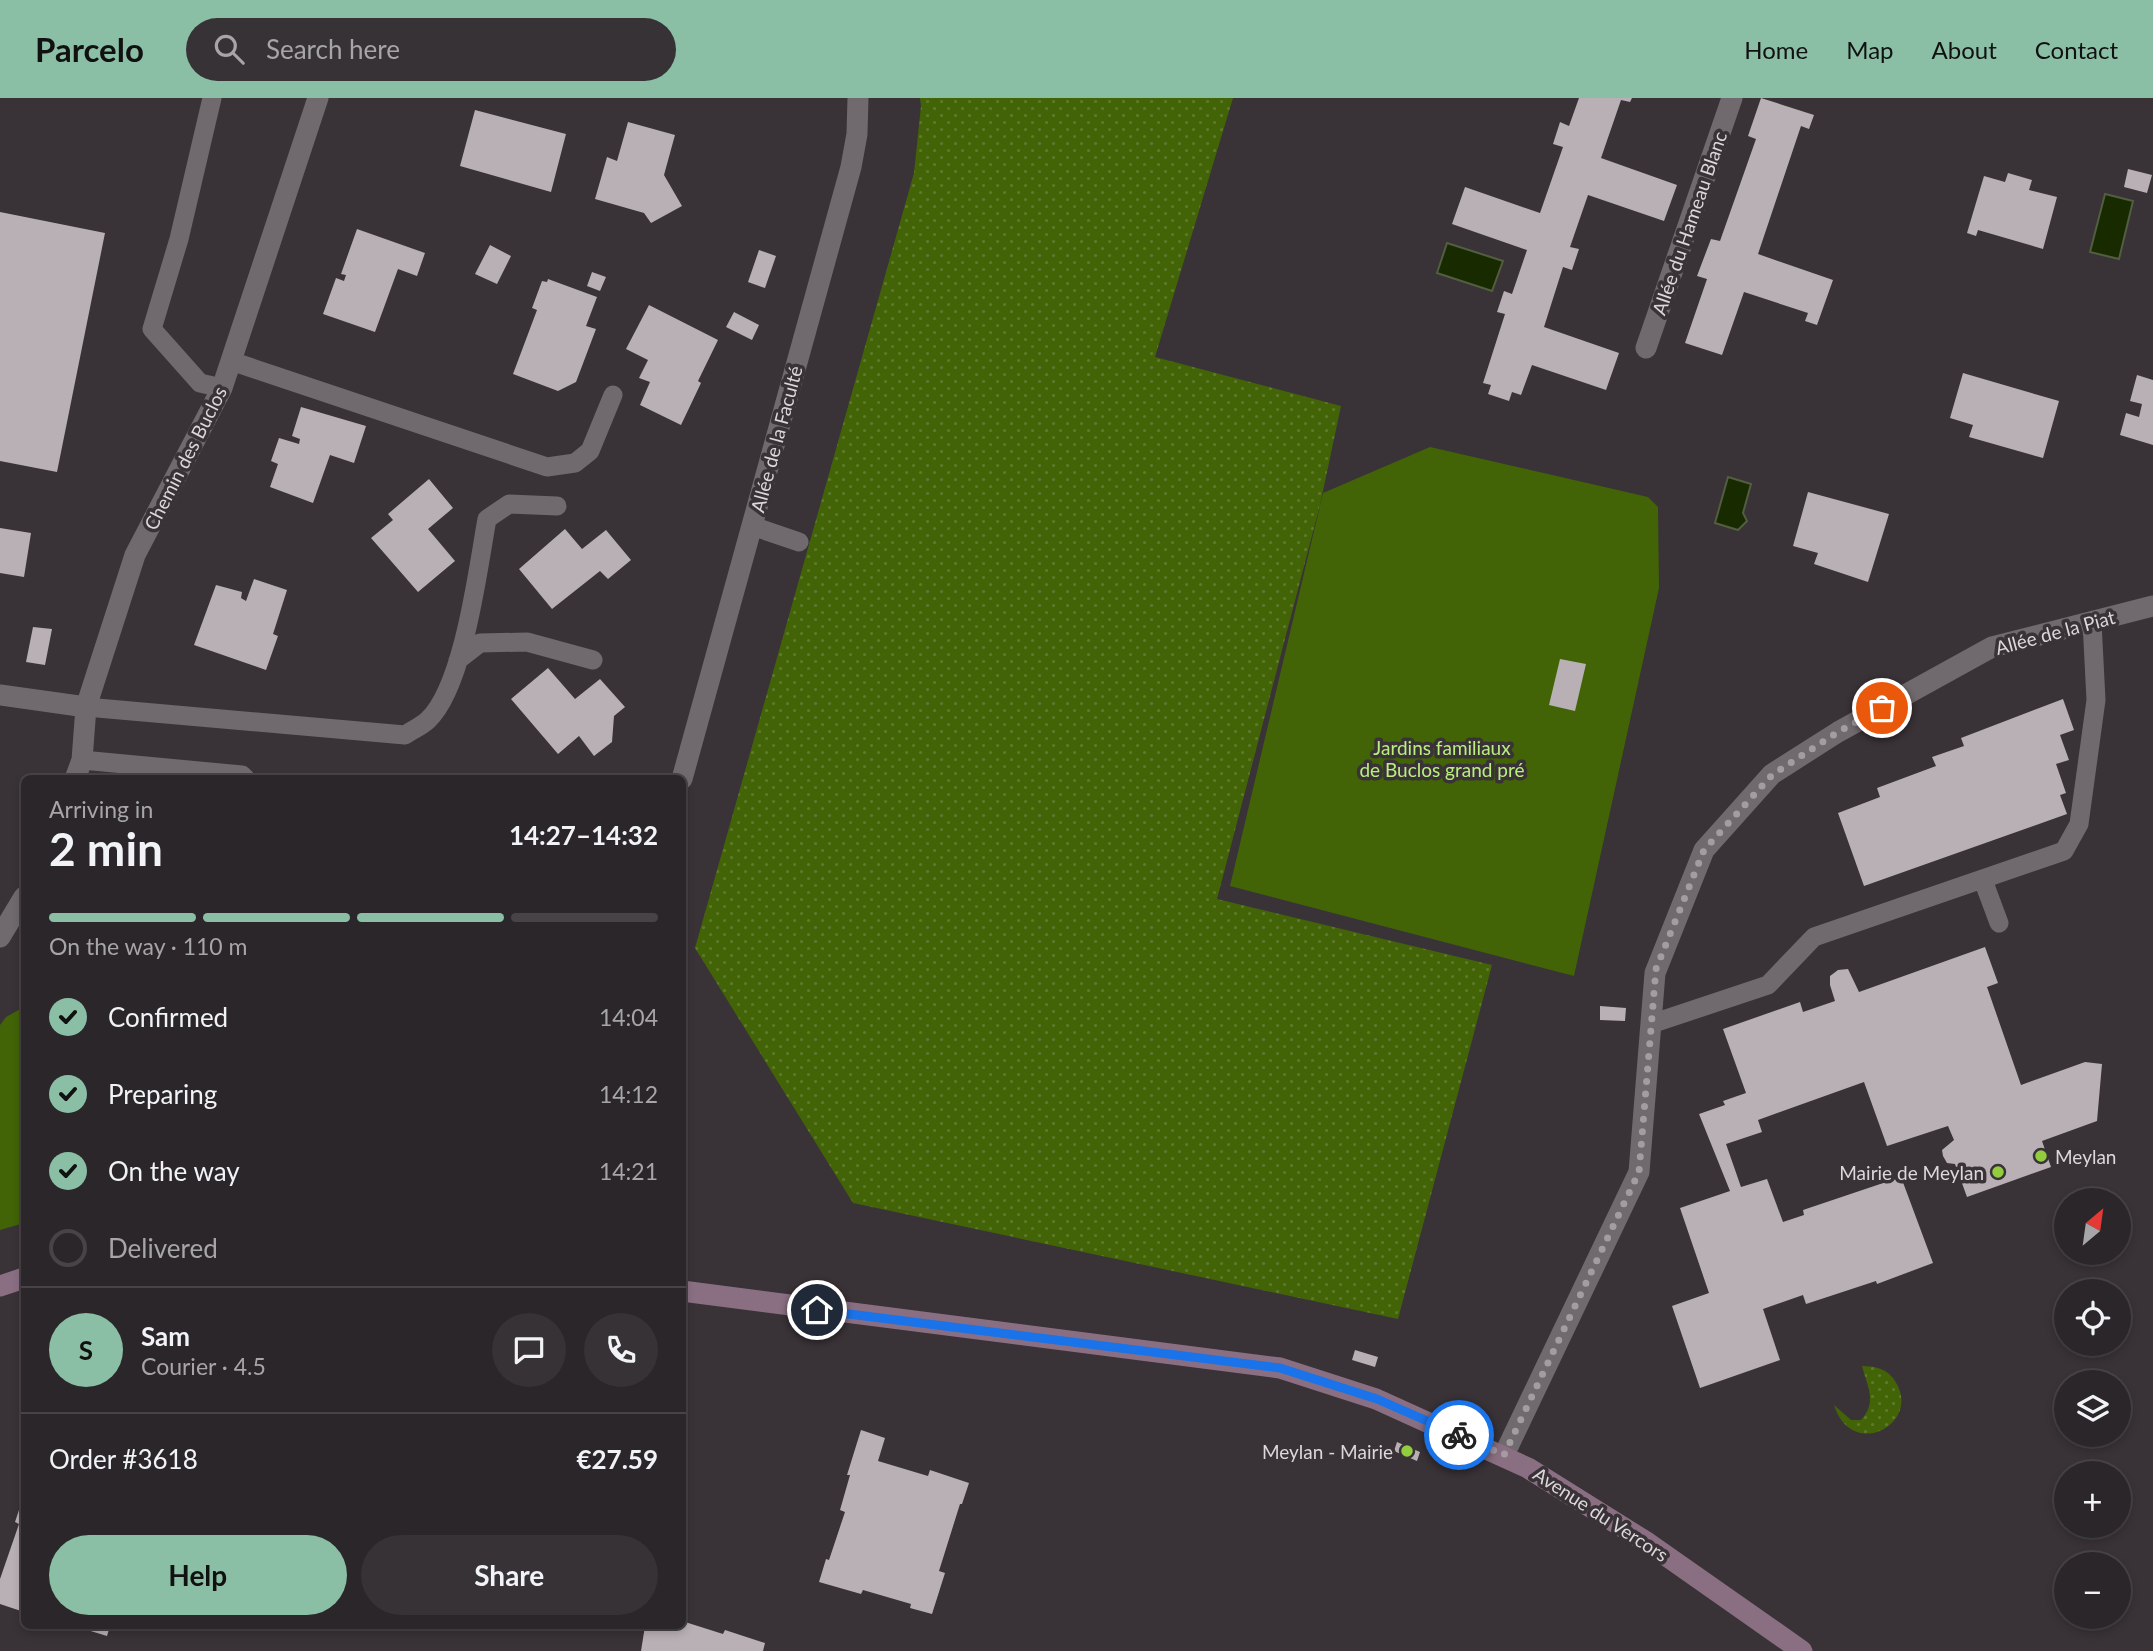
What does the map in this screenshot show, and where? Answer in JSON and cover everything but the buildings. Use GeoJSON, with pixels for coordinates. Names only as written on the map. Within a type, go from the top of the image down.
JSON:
{"type":"FeatureCollection","features":[{"type":"Feature","properties":{"kind":"street","name":"Chemin des Buclos"},"geometry":{"type":"LineString","coordinates":[[79,770],[86,706],[135,555],[222,388],[318,98]]}},
{"type":"Feature","properties":{"kind":"street","name":"Allée de la Faculté"},"geometry":{"type":"LineString","coordinates":[[683,775],[851,167],[857,134],[858,98]]}},
{"type":"Feature","properties":{"kind":"street","name":"Allée du Hameau Blanc"},"geometry":{"type":"LineString","coordinates":[[1646,348],[1732,98]]}},
{"type":"Feature","properties":{"kind":"street","name":"Allée de la Piat"},"geometry":{"type":"LineString","coordinates":[[1504,1455],[1639,1172],[1656,969],[1704,850],[1772,775],[1838,732],[1992,647],[2153,607]]}},
{"type":"Feature","properties":{"kind":"street"},"geometry":{"type":"LineString","coordinates":[[0,695],[86,706]]}},
{"type":"Feature","properties":{"kind":"street"},"geometry":{"type":"LineString","coordinates":[[0,937],[21,902]]}},
{"type":"Feature","properties":{"kind":"street"},"geometry":{"type":"LineString","coordinates":[[0,1286],[21,1279]]}},
{"type":"Feature","properties":{"kind":"street","name":"Avenue du Vercors"},"geometry":{"type":"LineString","coordinates":[[686,1293],[1280,1368],[1377,1399],[1504,1455],[1648,1543],[1802,1651]]}},
{"type":"Feature","properties":{"kind":"lane"},"geometry":{"type":"LineString","coordinates":[[212,98],[179,239],[152,329],[200,383],[222,388]]}},
{"type":"Feature","properties":{"kind":"lane"},"geometry":{"type":"LineString","coordinates":[[231,361],[547,467],[575,463],[590,451],[613,395]]}},
{"type":"Feature","properties":{"kind":"lane"},"geometry":{"type":"LineString","coordinates":[[86,706],[405,735],[429,719],[448,690],[465,637],[487,519],[509,504],[557,506]]}},
{"type":"Feature","properties":{"kind":"lane"},"geometry":{"type":"LineString","coordinates":[[752,526],[799,542]]}},
{"type":"Feature","properties":{"kind":"lane"},"geometry":{"type":"LineString","coordinates":[[1651,1024],[1768,985],[1814,937],[2064,851],[2079,824],[2096,700],[2092,622]]}},
{"type":"Feature","properties":{"kind":"lane"},"geometry":{"type":"LineString","coordinates":[[458,660],[480,643],[527,642],[593,660]]}},
{"type":"Feature","properties":{"kind":"lane"},"geometry":{"type":"LineString","coordinates":[[79,770],[242,775]]}},
{"type":"Feature","properties":{"kind":"lane"},"geometry":{"type":"LineString","coordinates":[[1983,880],[1999,923]]}},
{"type":"Feature","properties":{"kind":"green space"},"geometry":{"type":"Polygon","coordinates":[[[920,98],[1233,98],[1155,357],[1341,406],[1320,505],[1217,899],[1492,965],[1398,1319],[853,1203],[695,948],[914,173],[920,98]]]}},
{"type":"Feature","properties":{"kind":"green space","name":"Jardins familiaux de Buclos grand pré"},"geometry":{"type":"Polygon","coordinates":[[[1430,447],[1648,497],[1658,507],[1659,588],[1574,976],[1230,886],[1323,493],[1430,447]]]}},
{"type":"Feature","properties":{"kind":"green space"},"geometry":{"type":"Polygon","coordinates":[[[21,1009],[21,1224],[0,1230],[0,1025],[6,1017],[21,1009]]]}},
{"type":"Feature","properties":{"kind":"green space"},"geometry":{"type":"Polygon","coordinates":[[[1862,1366],[1889,1374],[1901,1396],[1900,1410],[1893,1422],[1882,1430],[1869,1434],[1855,1431],[1843,1422],[1834,1405],[1851,1420],[1861,1420],[1870,1401],[1862,1366]]]}},
{"type":"Feature","properties":{"kind":"shaded area"},"geometry":{"type":"Polygon","coordinates":[[[2105,194],[2133,201],[2119,259],[2090,252],[2105,194]]]}},
{"type":"Feature","properties":{"kind":"shaded area"},"geometry":{"type":"Polygon","coordinates":[[[1447,243],[1503,261],[1492,291],[1437,273],[1447,243]]]}},
{"type":"Feature","properties":{"kind":"shaded area"},"geometry":{"type":"Polygon","coordinates":[[[1728,477],[1751,484],[1743,513],[1747,521],[1738,530],[1715,523],[1728,477]]]}},
{"type":"Feature","properties":{"kind":"way so far"},"geometry":{"type":"LineString","coordinates":[[1459,1435],[1504,1455],[1639,1172],[1656,969],[1704,850],[1772,775],[1838,732],[1882,708]]}},
{"type":"Feature","properties":{"kind":"place","name":"Meylan"},"geometry":{"type":"Point","coordinates":[2041,1156]}},
{"type":"Feature","properties":{"kind":"place","name":"Mairie de Meylan"},"geometry":{"type":"Point","coordinates":[1998,1172]}},
{"type":"Feature","properties":{"kind":"place","name":"Meylan - Mairie"},"geometry":{"type":"Point","coordinates":[1407,1451]}},
{"type":"Feature","properties":{"kind":"route"},"geometry":{"type":"LineString","coordinates":[[817,1310],[1280,1368],[1377,1399],[1459,1435]]}}]}
